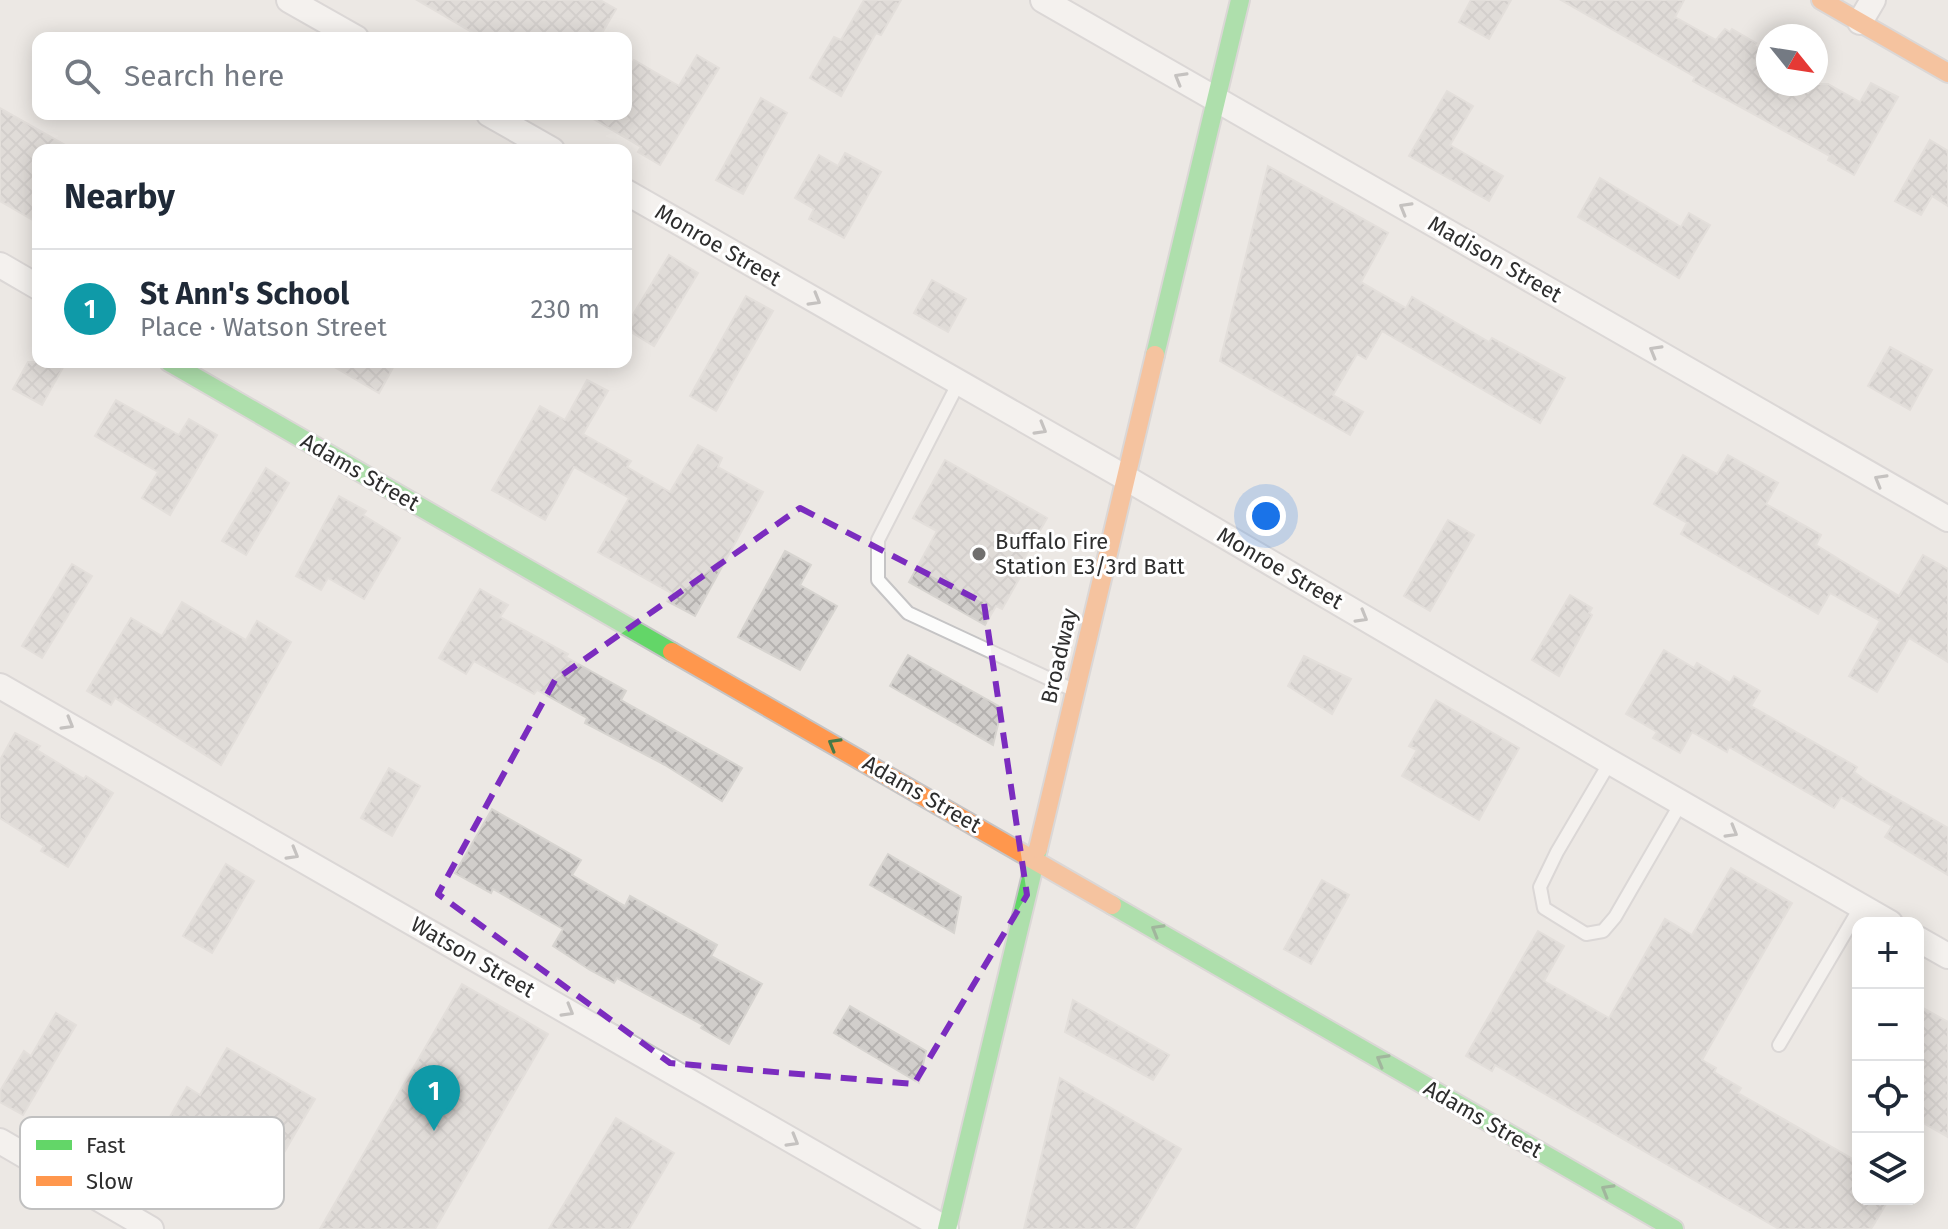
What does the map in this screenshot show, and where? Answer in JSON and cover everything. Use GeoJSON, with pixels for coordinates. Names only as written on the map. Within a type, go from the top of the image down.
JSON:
{"type":"FeatureCollection","features":[{"type":"Feature","properties":{"kind":"street"},"geometry":{"type":"LineString","coordinates":[[289,0],[345,32]]}},
{"type":"Feature","properties":{"kind":"street","name":"Madison Street"},"geometry":{"type":"LineString","coordinates":[[1043,0],[1948,519]]}},
{"type":"Feature","properties":{"kind":"street"},"geometry":{"type":"LineString","coordinates":[[1821,0],[1948,73]]}},
{"type":"Feature","properties":{"kind":"street"},"geometry":{"type":"LineString","coordinates":[[1860,22],[1873,0]]}},
{"type":"Feature","properties":{"kind":"street","name":"Broadway"},"geometry":{"type":"LineString","coordinates":[[946,1229],[1238,1]]}},
{"type":"Feature","properties":{"kind":"street"},"geometry":{"type":"LineString","coordinates":[[500,120],[542,144]]}},
{"type":"Feature","properties":{"kind":"street","name":"Monroe Street"},"geometry":{"type":"LineString","coordinates":[[632,195],[1126,478],[1880,917]]}},
{"type":"Feature","properties":{"kind":"street"},"geometry":{"type":"LineString","coordinates":[[0,265],[32,284]]}},
{"type":"Feature","properties":{"kind":"street","name":"Adams Street"},"geometry":{"type":"LineString","coordinates":[[179,368],[1674,1229]]}},
{"type":"Feature","properties":{"kind":"street","name":"Watson Street"},"geometry":{"type":"LineString","coordinates":[[0,686],[946,1229]]}},
{"type":"Feature","properties":{"kind":"street"},"geometry":{"type":"LineString","coordinates":[[1924,942],[1948,956]]}},
{"type":"Feature","properties":{"kind":"street"},"geometry":{"type":"LineString","coordinates":[[0,1141],[20,1153]]}},
{"type":"Feature","properties":{"kind":"street"},"geometry":{"type":"LineString","coordinates":[[117,1209],[151,1229]]}},
{"type":"Feature","properties":{"kind":"lane"},"geometry":{"type":"LineString","coordinates":[[959,382],[878,540],[878,580],[908,613],[1075,691]]}},
{"type":"Feature","properties":{"kind":"lane"},"geometry":{"type":"LineString","coordinates":[[1610,762],[1540,887],[1544,908],[1586,934],[1603,931],[1615,917],[1681,803]]}},
{"type":"Feature","properties":{"kind":"lane"},"geometry":{"type":"LineString","coordinates":[[1779,1045],[1861,906]]}},
{"type":"Feature","properties":{"kind":"highlighted area"},"geometry":{"type":"Polygon","coordinates":[[[800,508],[984,603],[1027,895],[914,1084],[670,1063],[438,894],[555,680],[800,508]]]}},
{"type":"Feature","properties":{"kind":"building"},"geometry":{"type":"Polygon","coordinates":[[[417,0],[600,0],[616,9],[603,32],[472,32],[417,0]]]}},
{"type":"Feature","properties":{"kind":"building"},"geometry":{"type":"Polygon","coordinates":[[[864,0],[901,0],[881,35],[876,33],[841,96],[810,78],[834,37],[841,40],[864,0]]]}},
{"type":"Feature","properties":{"kind":"building"},"geometry":{"type":"Polygon","coordinates":[[[1471,0],[1511,0],[1489,39],[1459,22],[1471,0]]]}},
{"type":"Feature","properties":{"kind":"building"},"geometry":{"type":"Polygon","coordinates":[[[1561,0],[1684,0],[1675,17],[1716,40],[1725,29],[1730,32],[1732,29],[1756,43],[1756,96],[1828,96],[1828,84],[1860,102],[1871,83],[1898,97],[1854,175],[1828,160],[1830,156],[1693,81],[1695,77],[1561,0]]]}},
{"type":"Feature","properties":{"kind":"building"},"geometry":{"type":"Polygon","coordinates":[[[697,55],[719,68],[660,165],[638,152],[641,147],[595,120],[632,120],[634,60],[679,86],[697,55]]]}},
{"type":"Feature","properties":{"kind":"building"},"geometry":{"type":"Polygon","coordinates":[[[1447,91],[1473,106],[1450,145],[1503,176],[1489,201],[1409,156],[1447,91]]]}},
{"type":"Feature","properties":{"kind":"building"},"geometry":{"type":"Polygon","coordinates":[[[761,98],[787,113],[743,194],[716,180],[761,98]]]}},
{"type":"Feature","properties":{"kind":"building"},"geometry":{"type":"Polygon","coordinates":[[[0,108],[63,144],[32,144],[32,220],[0,201],[0,108]]]}},
{"type":"Feature","properties":{"kind":"building"},"geometry":{"type":"Polygon","coordinates":[[[1930,140],[1948,151],[1948,206],[1932,196],[1921,215],[1895,201],[1930,140]]]}},
{"type":"Feature","properties":{"kind":"building"},"geometry":{"type":"Polygon","coordinates":[[[845,153],[881,172],[844,238],[809,219],[814,209],[795,198],[819,155],[838,166],[845,153]]]}},
{"type":"Feature","properties":{"kind":"building"},"geometry":{"type":"Polygon","coordinates":[[[1268,166],[1388,233],[1361,282],[1406,308],[1412,297],[1489,342],[1492,338],[1565,378],[1540,423],[1382,331],[1366,359],[1357,354],[1333,395],[1363,412],[1350,435],[1220,361],[1268,166]]]}},
{"type":"Feature","properties":{"kind":"building"},"geometry":{"type":"Polygon","coordinates":[[[1600,178],[1681,227],[1689,213],[1710,225],[1679,278],[1578,217],[1600,178]]]}},
{"type":"Feature","properties":{"kind":"building"},"geometry":{"type":"Polygon","coordinates":[[[669,255],[698,273],[654,346],[632,333],[632,316],[669,255]]]}},
{"type":"Feature","properties":{"kind":"building"},"geometry":{"type":"Polygon","coordinates":[[[932,280],[966,299],[948,332],[914,313],[932,280]]]}},
{"type":"Feature","properties":{"kind":"building"},"geometry":{"type":"Polygon","coordinates":[[[746,296],[773,311],[716,411],[690,396],[746,296]]]}},
{"type":"Feature","properties":{"kind":"building"},"geometry":{"type":"Polygon","coordinates":[[[1890,347],[1932,370],[1910,410],[1868,386],[1890,347]]]}},
{"type":"Feature","properties":{"kind":"building"},"geometry":{"type":"Polygon","coordinates":[[[28,362],[32,362],[32,368],[63,368],[42,405],[13,389],[28,362]]]}},
{"type":"Feature","properties":{"kind":"building"},"geometry":{"type":"Polygon","coordinates":[[[336,368],[393,368],[379,393],[336,368]]]}},
{"type":"Feature","properties":{"kind":"building"},"geometry":{"type":"Polygon","coordinates":[[[587,380],[608,391],[583,434],[631,461],[627,467],[670,492],[698,445],[722,458],[718,467],[763,492],[695,616],[667,601],[671,593],[598,552],[629,498],[574,467],[545,520],[492,490],[540,406],[565,420],[587,380]]]}},
{"type":"Feature","properties":{"kind":"building"},"geometry":{"type":"Polygon","coordinates":[[[116,400],[179,435],[189,419],[217,435],[170,515],[142,498],[158,472],[95,436],[116,400]]]}},
{"type":"Feature","properties":{"kind":"building"},"geometry":{"type":"Polygon","coordinates":[[[1683,455],[1717,474],[1728,455],[1778,483],[1766,504],[1821,535],[1816,545],[1899,596],[1923,555],[1948,569],[1948,662],[1909,638],[1877,692],[1849,676],[1880,621],[1830,593],[1818,614],[1681,534],[1687,523],[1654,504],[1683,455]]]}},
{"type":"Feature","properties":{"kind":"building"},"geometry":{"type":"Polygon","coordinates":[[[945,460],[1047,518],[1018,569],[1023,572],[1002,609],[996,606],[985,625],[909,582],[937,531],[913,518],[945,460]]]}},
{"type":"Feature","properties":{"kind":"building"},"geometry":{"type":"Polygon","coordinates":[[[266,468],[289,483],[246,555],[222,541],[266,468]]]}},
{"type":"Feature","properties":{"kind":"building"},"geometry":{"type":"Polygon","coordinates":[[[339,496],[366,511],[363,515],[400,538],[364,599],[328,578],[321,590],[296,576],[339,496]]]}},
{"type":"Feature","properties":{"kind":"building"},"geometry":{"type":"Polygon","coordinates":[[[1448,520],[1474,535],[1430,611],[1404,596],[1448,520]]]}},
{"type":"Feature","properties":{"kind":"building"},"geometry":{"type":"Polygon","coordinates":[[[785,551],[811,565],[800,585],[837,606],[800,670],[738,637],[785,551]]]}},
{"type":"Feature","properties":{"kind":"building"},"geometry":{"type":"Polygon","coordinates":[[[72,564],[92,576],[42,658],[22,646],[72,564]]]}},
{"type":"Feature","properties":{"kind":"building"},"geometry":{"type":"Polygon","coordinates":[[[480,589],[508,605],[500,617],[568,654],[566,657],[626,691],[621,700],[742,768],[722,801],[665,765],[585,723],[587,718],[537,690],[534,694],[474,661],[466,674],[439,658],[480,589]]]}},
{"type":"Feature","properties":{"kind":"building"},"geometry":{"type":"Polygon","coordinates":[[[1570,595],[1592,608],[1589,613],[1592,615],[1559,676],[1532,660],[1570,595]]]}},
{"type":"Feature","properties":{"kind":"building"},"geometry":{"type":"Polygon","coordinates":[[[182,602],[246,640],[257,621],[291,642],[221,765],[115,698],[111,705],[87,691],[131,618],[162,636],[182,602]]]}},
{"type":"Feature","properties":{"kind":"building"},"geometry":{"type":"Polygon","coordinates":[[[1664,650],[1694,668],[1697,663],[1730,683],[1734,676],[1760,691],[1751,706],[1857,767],[1854,772],[1868,782],[1948,828],[1948,875],[1885,837],[1892,826],[1841,797],[1834,808],[1729,747],[1727,752],[1692,732],[1680,753],[1653,738],[1657,732],[1626,714],[1664,650]]]}},
{"type":"Feature","properties":{"kind":"building"},"geometry":{"type":"Polygon","coordinates":[[[908,655],[1002,708],[993,745],[890,686],[908,655]]]}},
{"type":"Feature","properties":{"kind":"building"},"geometry":{"type":"Polygon","coordinates":[[[1304,656],[1351,679],[1332,714],[1288,686],[1304,656]]]}},
{"type":"Feature","properties":{"kind":"building"},"geometry":{"type":"Polygon","coordinates":[[[1436,700],[1519,748],[1479,820],[1402,776],[1417,750],[1409,746],[1436,700]]]}},
{"type":"Feature","properties":{"kind":"building"},"geometry":{"type":"Polygon","coordinates":[[[15,733],[40,746],[37,750],[84,779],[86,776],[113,793],[68,867],[41,851],[44,846],[0,818],[0,760],[15,733]]]}},
{"type":"Feature","properties":{"kind":"building"},"geometry":{"type":"Polygon","coordinates":[[[389,768],[420,786],[392,836],[361,818],[389,768]]]}},
{"type":"Feature","properties":{"kind":"building"},"geometry":{"type":"Polygon","coordinates":[[[492,809],[581,860],[572,875],[625,906],[630,896],[717,945],[711,956],[762,984],[729,1044],[701,1028],[703,1025],[617,978],[614,983],[590,970],[553,946],[563,929],[493,889],[491,893],[455,873],[492,809]]]}},
{"type":"Feature","properties":{"kind":"building"},"geometry":{"type":"Polygon","coordinates":[[[888,854],[961,897],[954,933],[870,885],[888,854]]]}},
{"type":"Feature","properties":{"kind":"building"},"geometry":{"type":"Polygon","coordinates":[[[226,864],[254,881],[212,953],[183,936],[226,864]]]}},
{"type":"Feature","properties":{"kind":"building"},"geometry":{"type":"Polygon","coordinates":[[[1731,868],[1792,903],[1702,1060],[1716,1068],[1714,1072],[1741,1088],[1738,1093],[1852,1159],[1852,1205],[1885,1205],[1871,1229],[1779,1229],[1495,1065],[1492,1071],[1466,1056],[1538,931],[1564,946],[1544,981],[1609,1018],[1665,919],[1692,935],[1731,868]]]}},
{"type":"Feature","properties":{"kind":"building"},"geometry":{"type":"Polygon","coordinates":[[[1322,880],[1349,895],[1311,964],[1284,949],[1322,880]]]}},
{"type":"Feature","properties":{"kind":"building"},"geometry":{"type":"Polygon","coordinates":[[[462,984],[548,1034],[435,1229],[320,1229],[462,984]]]}},
{"type":"Feature","properties":{"kind":"building"},"geometry":{"type":"Polygon","coordinates":[[[1073,1000],[1169,1055],[1153,1080],[1065,1032],[1073,1000]]]}},
{"type":"Feature","properties":{"kind":"building"},"geometry":{"type":"Polygon","coordinates":[[[850,1006],[926,1051],[919,1083],[834,1033],[850,1006]]]}},
{"type":"Feature","properties":{"kind":"building"},"geometry":{"type":"Polygon","coordinates":[[[1924,1008],[1948,1022],[1948,1137],[1924,1123],[1924,1008]]]}},
{"type":"Feature","properties":{"kind":"building"},"geometry":{"type":"Polygon","coordinates":[[[56,1013],[76,1025],[23,1115],[0,1102],[0,1091],[24,1051],[31,1056],[56,1013]]]}},
{"type":"Feature","properties":{"kind":"building"},"geometry":{"type":"Polygon","coordinates":[[[227,1048],[315,1099],[284,1152],[284,1117],[170,1117],[187,1087],[200,1095],[227,1048]]]}},
{"type":"Feature","properties":{"kind":"building"},"geometry":{"type":"Polygon","coordinates":[[[1060,1078],[1181,1149],[1134,1229],[1024,1229],[1060,1078]]]}},
{"type":"Feature","properties":{"kind":"building"},"geometry":{"type":"Polygon","coordinates":[[[616,1118],[674,1153],[629,1229],[549,1229],[616,1118]]]}},
{"type":"Feature","properties":{"kind":"traffic: fast"},"geometry":{"type":"LineString","coordinates":[[1155,355],[1240,0]]}},
{"type":"Feature","properties":{"kind":"traffic: fast"},"geometry":{"type":"LineString","coordinates":[[179,368],[672,652]]}},
{"type":"Feature","properties":{"kind":"traffic: fast"},"geometry":{"type":"LineString","coordinates":[[947,1229],[1038,849]]}},
{"type":"Feature","properties":{"kind":"traffic: fast"},"geometry":{"type":"LineString","coordinates":[[1112,905],[1674,1229]]}},
{"type":"Feature","properties":{"kind":"traffic: slow"},"geometry":{"type":"LineString","coordinates":[[1821,0],[1948,73]]}},
{"type":"Feature","properties":{"kind":"traffic: slow"},"geometry":{"type":"LineString","coordinates":[[1038,849],[1155,355]]}},
{"type":"Feature","properties":{"kind":"traffic: slow"},"geometry":{"type":"LineString","coordinates":[[672,652],[1112,905]]}},
{"type":"Feature","properties":{"kind":"place","name":"Buffalo Fire Station E3/3rd Batt"},"geometry":{"type":"Point","coordinates":[979,554]}},
{"type":"Feature","properties":{"kind":"place","name":"St Ann's School"},"geometry":{"type":"Point","coordinates":[434,1131]}}]}
